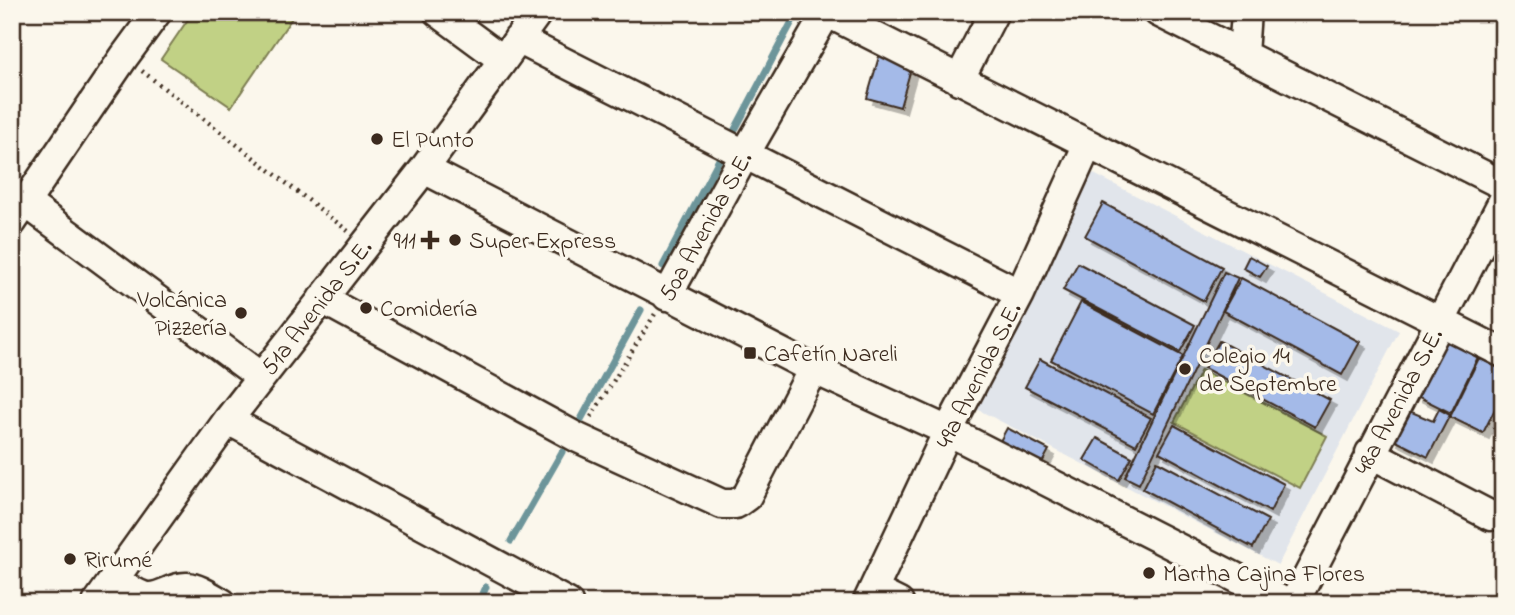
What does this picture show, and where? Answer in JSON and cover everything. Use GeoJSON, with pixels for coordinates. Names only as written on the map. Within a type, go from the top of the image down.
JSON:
{"type":"FeatureCollection","features":[{"type":"Feature","properties":{"kind":"street"},"geometry":{"type":"LineString","coordinates":[[157,12],[19,212],[261,377]]}},
{"type":"Feature","properties":{"kind":"street"},"geometry":{"type":"LineString","coordinates":[[438,12],[511,49],[734,148],[1020,294]]}},
{"type":"Feature","properties":{"kind":"street","name":"51a Avenida S.E."},"geometry":{"type":"LineString","coordinates":[[97,603],[228,420],[424,169],[538,12]]}},
{"type":"Feature","properties":{"kind":"street"},"geometry":{"type":"LineString","coordinates":[[827,12],[1087,146],[1503,353]]}},
{"type":"Feature","properties":{"kind":"street","name":"50a Avenida S.E."},"geometry":{"type":"LineString","coordinates":[[667,296],[734,148],[827,12]]}},
{"type":"Feature","properties":{"kind":"street"},"geometry":{"type":"LineString","coordinates":[[959,80],[994,12]]}},
{"type":"Feature","properties":{"kind":"street"},"geometry":{"type":"LineString","coordinates":[[1158,12],[1503,185]]}},
{"type":"Feature","properties":{"kind":"street"},"geometry":{"type":"LineString","coordinates":[[1243,54],[1246,12]]}},
{"type":"Feature","properties":{"kind":"street","name":"49a Avenida S.E."},"geometry":{"type":"LineString","coordinates":[[870,597],[948,431],[1020,294],[1087,146]]}},
{"type":"Feature","properties":{"kind":"street"},"geometry":{"type":"LineString","coordinates":[[424,169],[667,296],[813,369],[948,431],[1286,603]]}},
{"type":"Feature","properties":{"kind":"street","name":"48a Avenida S.E."},"geometry":{"type":"LineString","coordinates":[[1294,603],[1503,201]]}},
{"type":"Feature","properties":{"kind":"street"},"geometry":{"type":"LineString","coordinates":[[322,299],[578,438],[722,504],[736,504],[747,496],[813,369]]}},
{"type":"Feature","properties":{"kind":"street"},"geometry":{"type":"LineString","coordinates":[[228,420],[568,603]]}},
{"type":"Feature","properties":{"kind":"street"},"geometry":{"type":"LineString","coordinates":[[1370,453],[1491,516]]}},
{"type":"Feature","properties":{"kind":"street"},"geometry":{"type":"LineString","coordinates":[[114,579],[143,596],[159,596],[187,587],[222,603]]}},
{"type":"Feature","properties":{"kind":"street"},"geometry":{"type":"LineString","coordinates":[[870,597],[899,603]]}},
{"type":"Feature","properties":{"kind":"path"},"geometry":{"type":"LineString","coordinates":[[124,57],[365,244]]}},
{"type":"Feature","properties":{"kind":"path","name":"50a Avenida S.E."},"geometry":{"type":"LineString","coordinates":[[578,438],[667,296]]}},
{"type":"Feature","properties":{"kind":"shaded area","name":"Colegio 14 de Septembre"},"geometry":{"type":"Polygon","coordinates":[[[1092,173],[1399,331],[1278,565],[971,406],[1092,173]]]}},
{"type":"Feature","properties":{"kind":"green space"},"geometry":{"type":"Polygon","coordinates":[[[193,12],[296,12],[231,107],[161,59],[193,12]]]}},
{"type":"Feature","properties":{"kind":"green space"},"geometry":{"type":"Polygon","coordinates":[[[1201,370],[1327,436],[1300,488],[1174,422],[1201,370]]]}},
{"type":"Feature","properties":{"kind":"building"},"geometry":{"type":"Polygon","coordinates":[[[880,53],[913,62],[900,107],[867,98],[880,53]]]}},
{"type":"Feature","properties":{"kind":"building"},"geometry":{"type":"Polygon","coordinates":[[[1103,203],[1222,267],[1204,301],[1085,236],[1103,203]]]}},
{"type":"Feature","properties":{"kind":"building"},"geometry":{"type":"Polygon","coordinates":[[[1249,256],[1267,266],[1260,277],[1243,268],[1249,256]]]}},
{"type":"Feature","properties":{"kind":"building"},"geometry":{"type":"Polygon","coordinates":[[[1078,263],[1195,325],[1180,352],[1063,290],[1078,263]]]}},
{"type":"Feature","properties":{"kind":"building"},"geometry":{"type":"Polygon","coordinates":[[[1224,272],[1238,278],[1139,484],[1125,477],[1224,272]]]}},
{"type":"Feature","properties":{"kind":"building"},"geometry":{"type":"Polygon","coordinates":[[[1241,278],[1360,342],[1342,375],[1223,311],[1241,278]]]}},
{"type":"Feature","properties":{"kind":"building"},"geometry":{"type":"Polygon","coordinates":[[[1081,302],[1183,356],[1153,414],[1051,360],[1081,302]]]}},
{"type":"Feature","properties":{"kind":"building"},"geometry":{"type":"Polygon","coordinates":[[[1443,337],[1479,355],[1451,413],[1415,395],[1443,337]]]}},
{"type":"Feature","properties":{"kind":"building"},"geometry":{"type":"Polygon","coordinates":[[[1219,341],[1330,400],[1315,427],[1204,368],[1219,341]]]}},
{"type":"Feature","properties":{"kind":"building"},"geometry":{"type":"Polygon","coordinates":[[[1479,358],[1503,370],[1503,393],[1483,433],[1450,417],[1479,358]]]}},
{"type":"Feature","properties":{"kind":"building"},"geometry":{"type":"Polygon","coordinates":[[[1040,359],[1151,418],[1136,445],[1025,387],[1040,359]]]}},
{"type":"Feature","properties":{"kind":"building"},"geometry":{"type":"Polygon","coordinates":[[[1439,409],[1450,415],[1428,457],[1392,439],[1407,410],[1433,421],[1439,409]]]}},
{"type":"Feature","properties":{"kind":"building"},"geometry":{"type":"Polygon","coordinates":[[[1174,425],[1284,484],[1270,512],[1159,452],[1174,425]]]}},
{"type":"Feature","properties":{"kind":"building"},"geometry":{"type":"Polygon","coordinates":[[[1007,428],[1049,450],[1042,463],[1000,441],[1007,428]]]}},
{"type":"Feature","properties":{"kind":"building"},"geometry":{"type":"Polygon","coordinates":[[[1097,438],[1132,457],[1119,480],[1084,460],[1097,438]]]}},
{"type":"Feature","properties":{"kind":"building"},"geometry":{"type":"Polygon","coordinates":[[[1157,461],[1268,520],[1253,548],[1143,489],[1157,461]]]}},
{"type":"Feature","properties":{"kind":"waterway"},"geometry":{"type":"LineString","coordinates":[[730,139],[795,16]]}},
{"type":"Feature","properties":{"kind":"waterway"},"geometry":{"type":"LineString","coordinates":[[663,266],[724,150]]}},
{"type":"Feature","properties":{"kind":"waterway"},"geometry":{"type":"LineString","coordinates":[[579,423],[641,310]]}},
{"type":"Feature","properties":{"kind":"waterway"},"geometry":{"type":"LineString","coordinates":[[511,541],[562,452]]}},
{"type":"Feature","properties":{"kind":"waterway"},"geometry":{"type":"LineString","coordinates":[[479,603],[486,587]]}},
{"type":"Feature","properties":{"kind":"place","name":"El Punto"},"geometry":{"type":"Point","coordinates":[377,139]}},
{"type":"Feature","properties":{"kind":"place","name":"911"},"geometry":{"type":"Point","coordinates":[430,240]}},
{"type":"Feature","properties":{"kind":"place","name":"Super Express"},"geometry":{"type":"Point","coordinates":[455,240]}},
{"type":"Feature","properties":{"kind":"place","name":"Comidería"},"geometry":{"type":"Point","coordinates":[366,308]}},
{"type":"Feature","properties":{"kind":"place","name":"Volcánica Pizzería"},"geometry":{"type":"Point","coordinates":[241,313]}},
{"type":"Feature","properties":{"kind":"place","name":"Cafetín Nareli"},"geometry":{"type":"Point","coordinates":[750,353]}},
{"type":"Feature","properties":{"kind":"place","name":"Colegio 14 de Septembre"},"geometry":{"type":"Point","coordinates":[1185,369]}},
{"type":"Feature","properties":{"kind":"place","name":"Rirumé"},"geometry":{"type":"Point","coordinates":[70,559]}},
{"type":"Feature","properties":{"kind":"place","name":"Martha Cajina Flores"},"geometry":{"type":"Point","coordinates":[1149,573]}}]}
